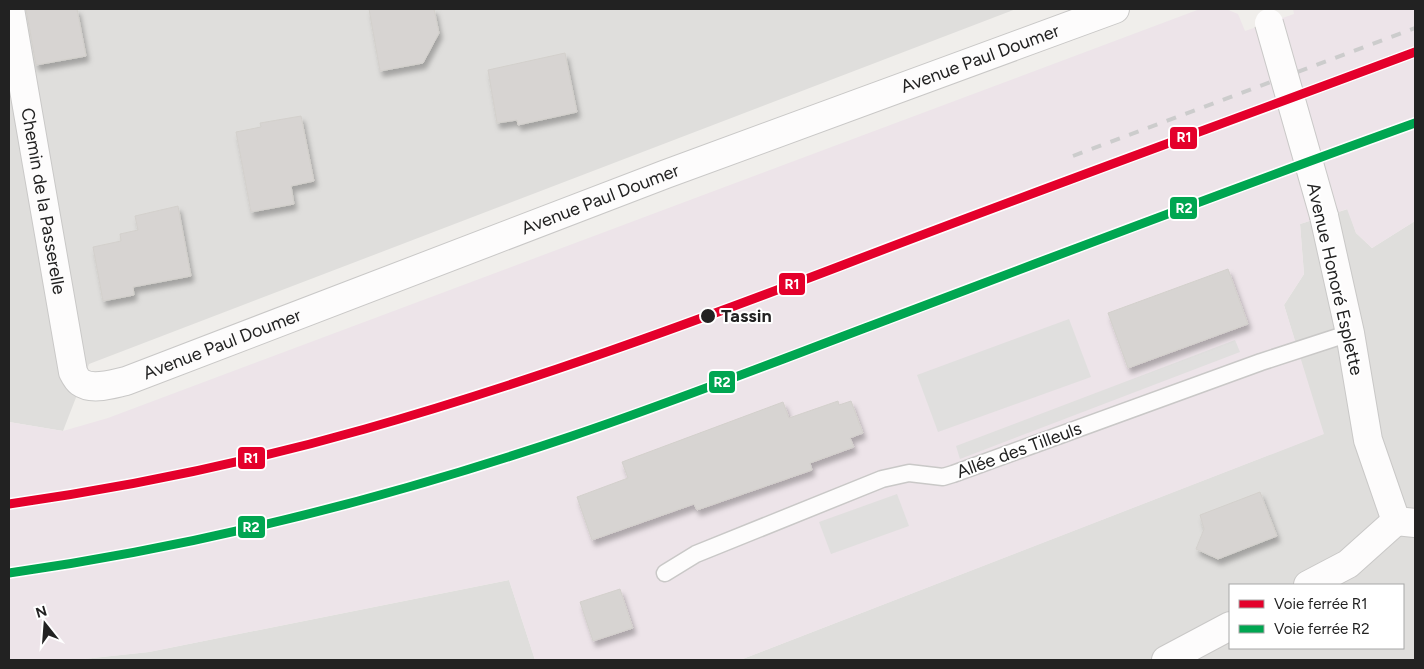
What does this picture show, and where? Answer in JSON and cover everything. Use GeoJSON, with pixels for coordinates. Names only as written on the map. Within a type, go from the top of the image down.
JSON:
{"type":"FeatureCollection","features":[{"type":"Feature","properties":{"kind":"street","name":"Chemin de la Passerelle"},"geometry":{"type":"LineString","coordinates":[[10,9],[72,372],[78,382],[87,386]]}},
{"type":"Feature","properties":{"kind":"street","name":"Avenue Paul Doumer"},"geometry":{"type":"LineString","coordinates":[[87,386],[104,386],[126,382],[666,174],[1115,9]]}},
{"type":"Feature","properties":{"kind":"street","name":"Avenue Honoré Esplette"},"geometry":{"type":"LineString","coordinates":[[1267,16],[1324,216],[1350,333],[1368,440],[1406,522]]}},
{"type":"Feature","properties":{"kind":"street"},"geometry":{"type":"LineString","coordinates":[[1310,584],[1348,564],[1406,522]]}},
{"type":"Feature","properties":{"kind":"street"},"geometry":{"type":"LineString","coordinates":[[1166,660],[1229,627]]}},
{"type":"Feature","properties":{"kind":"lane","name":"Allée des Tilleuls"},"geometry":{"type":"LineString","coordinates":[[665,573],[696,554],[882,480],[909,473],[943,477],[953,474],[1261,362],[1350,333]]}},
{"type":"Feature","properties":{"kind":"shaded area"},"geometry":{"type":"Polygon","coordinates":[[[9,9],[1016,9],[89,364],[63,431],[9,422],[9,9]]]}},
{"type":"Feature","properties":{"kind":"shaded area"},"geometry":{"type":"Polygon","coordinates":[[[1200,9],[1226,9],[1238,14],[1245,31],[1294,14],[1293,9],[1415,9],[1415,221],[1372,248],[1356,233],[1347,209],[1300,224],[1304,274],[1284,305],[1324,434],[740,660],[535,660],[509,580],[149,652],[74,660],[9,660],[9,422],[63,431],[108,418],[1200,9]]]}},
{"type":"Feature","properties":{"kind":"shaded area"},"geometry":{"type":"Polygon","coordinates":[[[1348,209],[1356,233],[1372,248],[1415,221],[1415,660],[740,660],[1323,434],[1284,305],[1304,274],[1300,224],[1348,209]]]}},
{"type":"Feature","properties":{"kind":"shaded area"},"geometry":{"type":"Polygon","coordinates":[[[1069,319],[1091,377],[938,432],[917,375],[1069,319]]]}},
{"type":"Feature","properties":{"kind":"shaded area"},"geometry":{"type":"Polygon","coordinates":[[[1235,340],[1240,352],[960,459],[956,446],[1235,340]]]}},
{"type":"Feature","properties":{"kind":"shaded area"},"geometry":{"type":"Polygon","coordinates":[[[897,494],[909,526],[831,554],[819,522],[897,494]]]}},
{"type":"Feature","properties":{"kind":"shaded area"},"geometry":{"type":"Polygon","coordinates":[[[509,580],[535,660],[74,660],[149,652],[509,580]]]}},
{"type":"Feature","properties":{"kind":"building"},"geometry":{"type":"Polygon","coordinates":[[[26,9],[77,9],[86,56],[36,65],[26,9]]]}},
{"type":"Feature","properties":{"kind":"building"},"geometry":{"type":"Polygon","coordinates":[[[369,9],[434,9],[439,33],[423,63],[380,71],[369,9]]]}},
{"type":"Feature","properties":{"kind":"building"},"geometry":{"type":"Polygon","coordinates":[[[565,53],[577,112],[518,125],[517,120],[497,123],[488,70],[565,53]]]}},
{"type":"Feature","properties":{"kind":"building"},"geometry":{"type":"Polygon","coordinates":[[[301,116],[314,181],[291,186],[294,204],[251,212],[236,132],[261,127],[260,123],[301,116]]]}},
{"type":"Feature","properties":{"kind":"building"},"geometry":{"type":"Polygon","coordinates":[[[178,206],[191,276],[133,287],[134,295],[103,301],[93,247],[121,241],[120,234],[138,230],[135,216],[178,206]]]}},
{"type":"Feature","properties":{"kind":"building"},"geometry":{"type":"Polygon","coordinates":[[[1228,269],[1248,324],[1128,368],[1108,313],[1228,269]]]}},
{"type":"Feature","properties":{"kind":"building"},"geometry":{"type":"Polygon","coordinates":[[[838,401],[839,405],[851,401],[863,433],[850,438],[854,447],[810,463],[812,470],[697,510],[694,504],[592,540],[577,497],[628,478],[622,462],[783,402],[789,418],[838,401]]]}},
{"type":"Feature","properties":{"kind":"building"},"geometry":{"type":"Polygon","coordinates":[[[1260,492],[1277,536],[1218,559],[1196,549],[1204,529],[1200,515],[1260,492]]]}},
{"type":"Feature","properties":{"kind":"building"},"geometry":{"type":"Polygon","coordinates":[[[620,589],[633,628],[593,641],[580,602],[620,589]]]}},
{"type":"Feature","properties":{"kind":"railway"},"geometry":{"type":"LineString","coordinates":[[1073,156],[1415,28]]}},
{"type":"Feature","properties":{"kind":"railway"},"geometry":{"type":"LineString","coordinates":[[695,320],[1415,52]]}},
{"type":"Feature","properties":{"kind":"rail line","name":"R1"},"geometry":{"type":"LineString","coordinates":[[9,504],[144,482],[233,463],[365,429],[546,373],[725,309],[1415,52]]}},
{"type":"Feature","properties":{"kind":"rail line","name":"R2"},"geometry":{"type":"LineString","coordinates":[[9,573],[152,549],[294,518],[503,459],[682,397],[1140,224],[1415,123]]}},
{"type":"Feature","properties":{"kind":"place","name":"Tassin"},"geometry":{"type":"Point","coordinates":[708,316]}}]}
